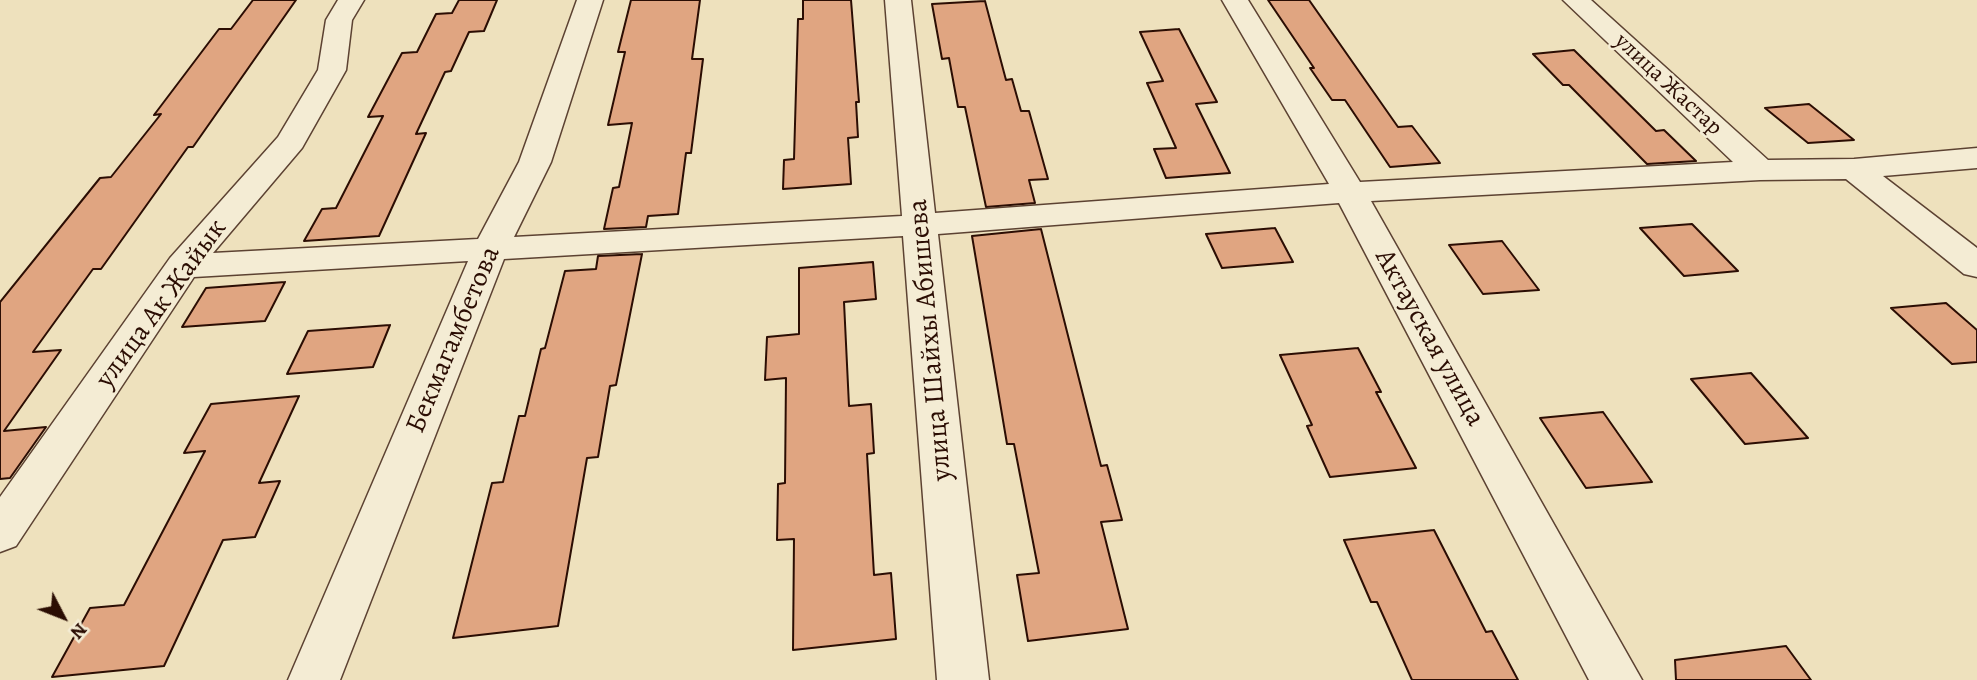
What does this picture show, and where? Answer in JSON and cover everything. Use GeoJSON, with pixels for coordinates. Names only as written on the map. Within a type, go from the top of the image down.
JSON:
{"type":"FeatureCollection","features":[{"type":"Feature","properties":{"kind":"street","name":"улица Ак Жайык"},"geometry":{"type":"LineString","coordinates":[[0,533],[183,266],[291,141],[332,70],[339,20],[352,0]]}},
{"type":"Feature","properties":{"kind":"street","name":"Бекмагамбетова"},"geometry":{"type":"LineString","coordinates":[[314,680],[491,248],[535,162],[590,0]]}},
{"type":"Feature","properties":{"kind":"street","name":"улица Шайхы Абишева"},"geometry":{"type":"LineString","coordinates":[[898,0],[963,680]]}},
{"type":"Feature","properties":{"kind":"street","name":"Актауская улица"},"geometry":{"type":"LineString","coordinates":[[1235,0],[1350,192],[1616,680]]}},
{"type":"Feature","properties":{"kind":"street","name":"улица Жастар"},"geometry":{"type":"LineString","coordinates":[[1576,0],[1760,170]]}},
{"type":"Feature","properties":{"kind":"street"},"geometry":{"type":"LineString","coordinates":[[183,266],[920,225],[1350,192],[1760,170],[1854,169],[1977,158]]}},
{"type":"Feature","properties":{"kind":"street"},"geometry":{"type":"LineString","coordinates":[[1854,169],[1977,266]]}},
{"type":"Feature","properties":{"kind":"building"},"geometry":{"type":"Polygon","coordinates":[[[253,0],[296,0],[193,147],[188,147],[101,269],[93,269],[33,352],[61,350],[4,431],[46,427],[10,478],[0,479],[0,302],[100,178],[111,177],[161,114],[154,115],[219,29],[231,29],[253,0]]]}},
{"type":"Feature","properties":{"kind":"building"},"geometry":{"type":"Polygon","coordinates":[[[459,0],[497,0],[484,31],[469,32],[451,71],[445,72],[416,134],[426,133],[379,236],[304,241],[322,209],[336,208],[383,116],[368,117],[402,53],[417,52],[436,14],[452,13],[459,0]]]}},
{"type":"Feature","properties":{"kind":"building"},"geometry":{"type":"Polygon","coordinates":[[[631,0],[700,0],[692,59],[703,59],[691,153],[686,153],[678,214],[648,216],[646,227],[604,229],[613,188],[619,187],[632,123],[608,125],[625,52],[618,52],[631,0]]]}},
{"type":"Feature","properties":{"kind":"building"},"geometry":{"type":"Polygon","coordinates":[[[803,0],[851,0],[859,102],[856,102],[858,137],[848,138],[851,184],[783,189],[784,160],[794,159],[798,19],[803,19],[803,0]]]}},
{"type":"Feature","properties":{"kind":"building"},"geometry":{"type":"Polygon","coordinates":[[[1268,0],[1309,0],[1398,127],[1412,126],[1440,163],[1390,167],[1345,100],[1332,100],[1268,0]]]}},
{"type":"Feature","properties":{"kind":"building"},"geometry":{"type":"Polygon","coordinates":[[[985,1],[1006,80],[1012,79],[1021,111],[1029,111],[1048,179],[1029,180],[1035,203],[986,207],[965,107],[958,107],[949,58],[942,59],[932,4],[985,1]]]}},
{"type":"Feature","properties":{"kind":"building"},"geometry":{"type":"Polygon","coordinates":[[[1179,29],[1217,102],[1196,104],[1230,173],[1166,178],[1154,149],[1176,148],[1147,83],[1163,81],[1140,32],[1179,29]]]}},
{"type":"Feature","properties":{"kind":"building"},"geometry":{"type":"Polygon","coordinates":[[[1574,50],[1656,131],[1664,130],[1696,161],[1647,164],[1569,85],[1563,85],[1533,54],[1574,50]]]}},
{"type":"Feature","properties":{"kind":"building"},"geometry":{"type":"Polygon","coordinates":[[[1809,104],[1854,140],[1808,143],[1765,108],[1809,104]]]}},
{"type":"Feature","properties":{"kind":"building"},"geometry":{"type":"Polygon","coordinates":[[[1692,224],[1738,271],[1684,276],[1640,228],[1692,224]]]}},
{"type":"Feature","properties":{"kind":"building"},"geometry":{"type":"Polygon","coordinates":[[[1275,228],[1293,262],[1222,268],[1206,234],[1275,228]]]}},
{"type":"Feature","properties":{"kind":"building"},"geometry":{"type":"Polygon","coordinates":[[[1041,229],[1101,466],[1107,465],[1122,520],[1101,522],[1128,629],[1028,641],[1017,575],[1039,573],[1014,444],[1007,444],[972,236],[1041,229]]]}},
{"type":"Feature","properties":{"kind":"building"},"geometry":{"type":"Polygon","coordinates":[[[1502,241],[1539,290],[1483,294],[1449,245],[1502,241]]]}},
{"type":"Feature","properties":{"kind":"building"},"geometry":{"type":"Polygon","coordinates":[[[642,254],[616,385],[610,386],[598,457],[587,458],[558,626],[453,638],[492,483],[503,482],[519,416],[525,416],[541,349],[545,348],[565,271],[596,269],[598,256],[642,254]]]}},
{"type":"Feature","properties":{"kind":"building"},"geometry":{"type":"Polygon","coordinates":[[[873,262],[876,299],[844,302],[849,406],[871,404],[874,453],[867,454],[874,575],[891,573],[896,639],[793,650],[794,539],[777,540],[778,484],[785,483],[786,378],[765,380],[767,337],[799,334],[799,268],[873,262]]]}},
{"type":"Feature","properties":{"kind":"building"},"geometry":{"type":"Polygon","coordinates":[[[285,282],[265,321],[182,327],[206,288],[285,282]]]}},
{"type":"Feature","properties":{"kind":"building"},"geometry":{"type":"Polygon","coordinates":[[[1946,303],[1977,330],[1977,362],[1952,364],[1891,308],[1946,303]]]}},
{"type":"Feature","properties":{"kind":"building"},"geometry":{"type":"Polygon","coordinates":[[[390,325],[373,367],[287,374],[308,331],[390,325]]]}},
{"type":"Feature","properties":{"kind":"building"},"geometry":{"type":"Polygon","coordinates":[[[1358,348],[1381,392],[1376,392],[1416,468],[1330,477],[1307,426],[1312,425],[1280,355],[1358,348]]]}},
{"type":"Feature","properties":{"kind":"building"},"geometry":{"type":"Polygon","coordinates":[[[1751,373],[1808,438],[1745,444],[1691,379],[1751,373]]]}},
{"type":"Feature","properties":{"kind":"building"},"geometry":{"type":"Polygon","coordinates":[[[299,396],[259,483],[280,481],[255,537],[223,540],[164,666],[52,677],[90,608],[124,605],[205,451],[184,453],[211,404],[299,396]]]}},
{"type":"Feature","properties":{"kind":"building"},"geometry":{"type":"Polygon","coordinates":[[[1603,412],[1652,482],[1586,488],[1540,418],[1603,412]]]}},
{"type":"Feature","properties":{"kind":"building"},"geometry":{"type":"Polygon","coordinates":[[[1434,530],[1486,632],[1492,631],[1518,680],[1412,680],[1377,602],[1371,602],[1344,540],[1434,530]]]}},
{"type":"Feature","properties":{"kind":"building"},"geometry":{"type":"Polygon","coordinates":[[[1786,646],[1811,680],[1676,680],[1675,660],[1786,646]]]}}]}
